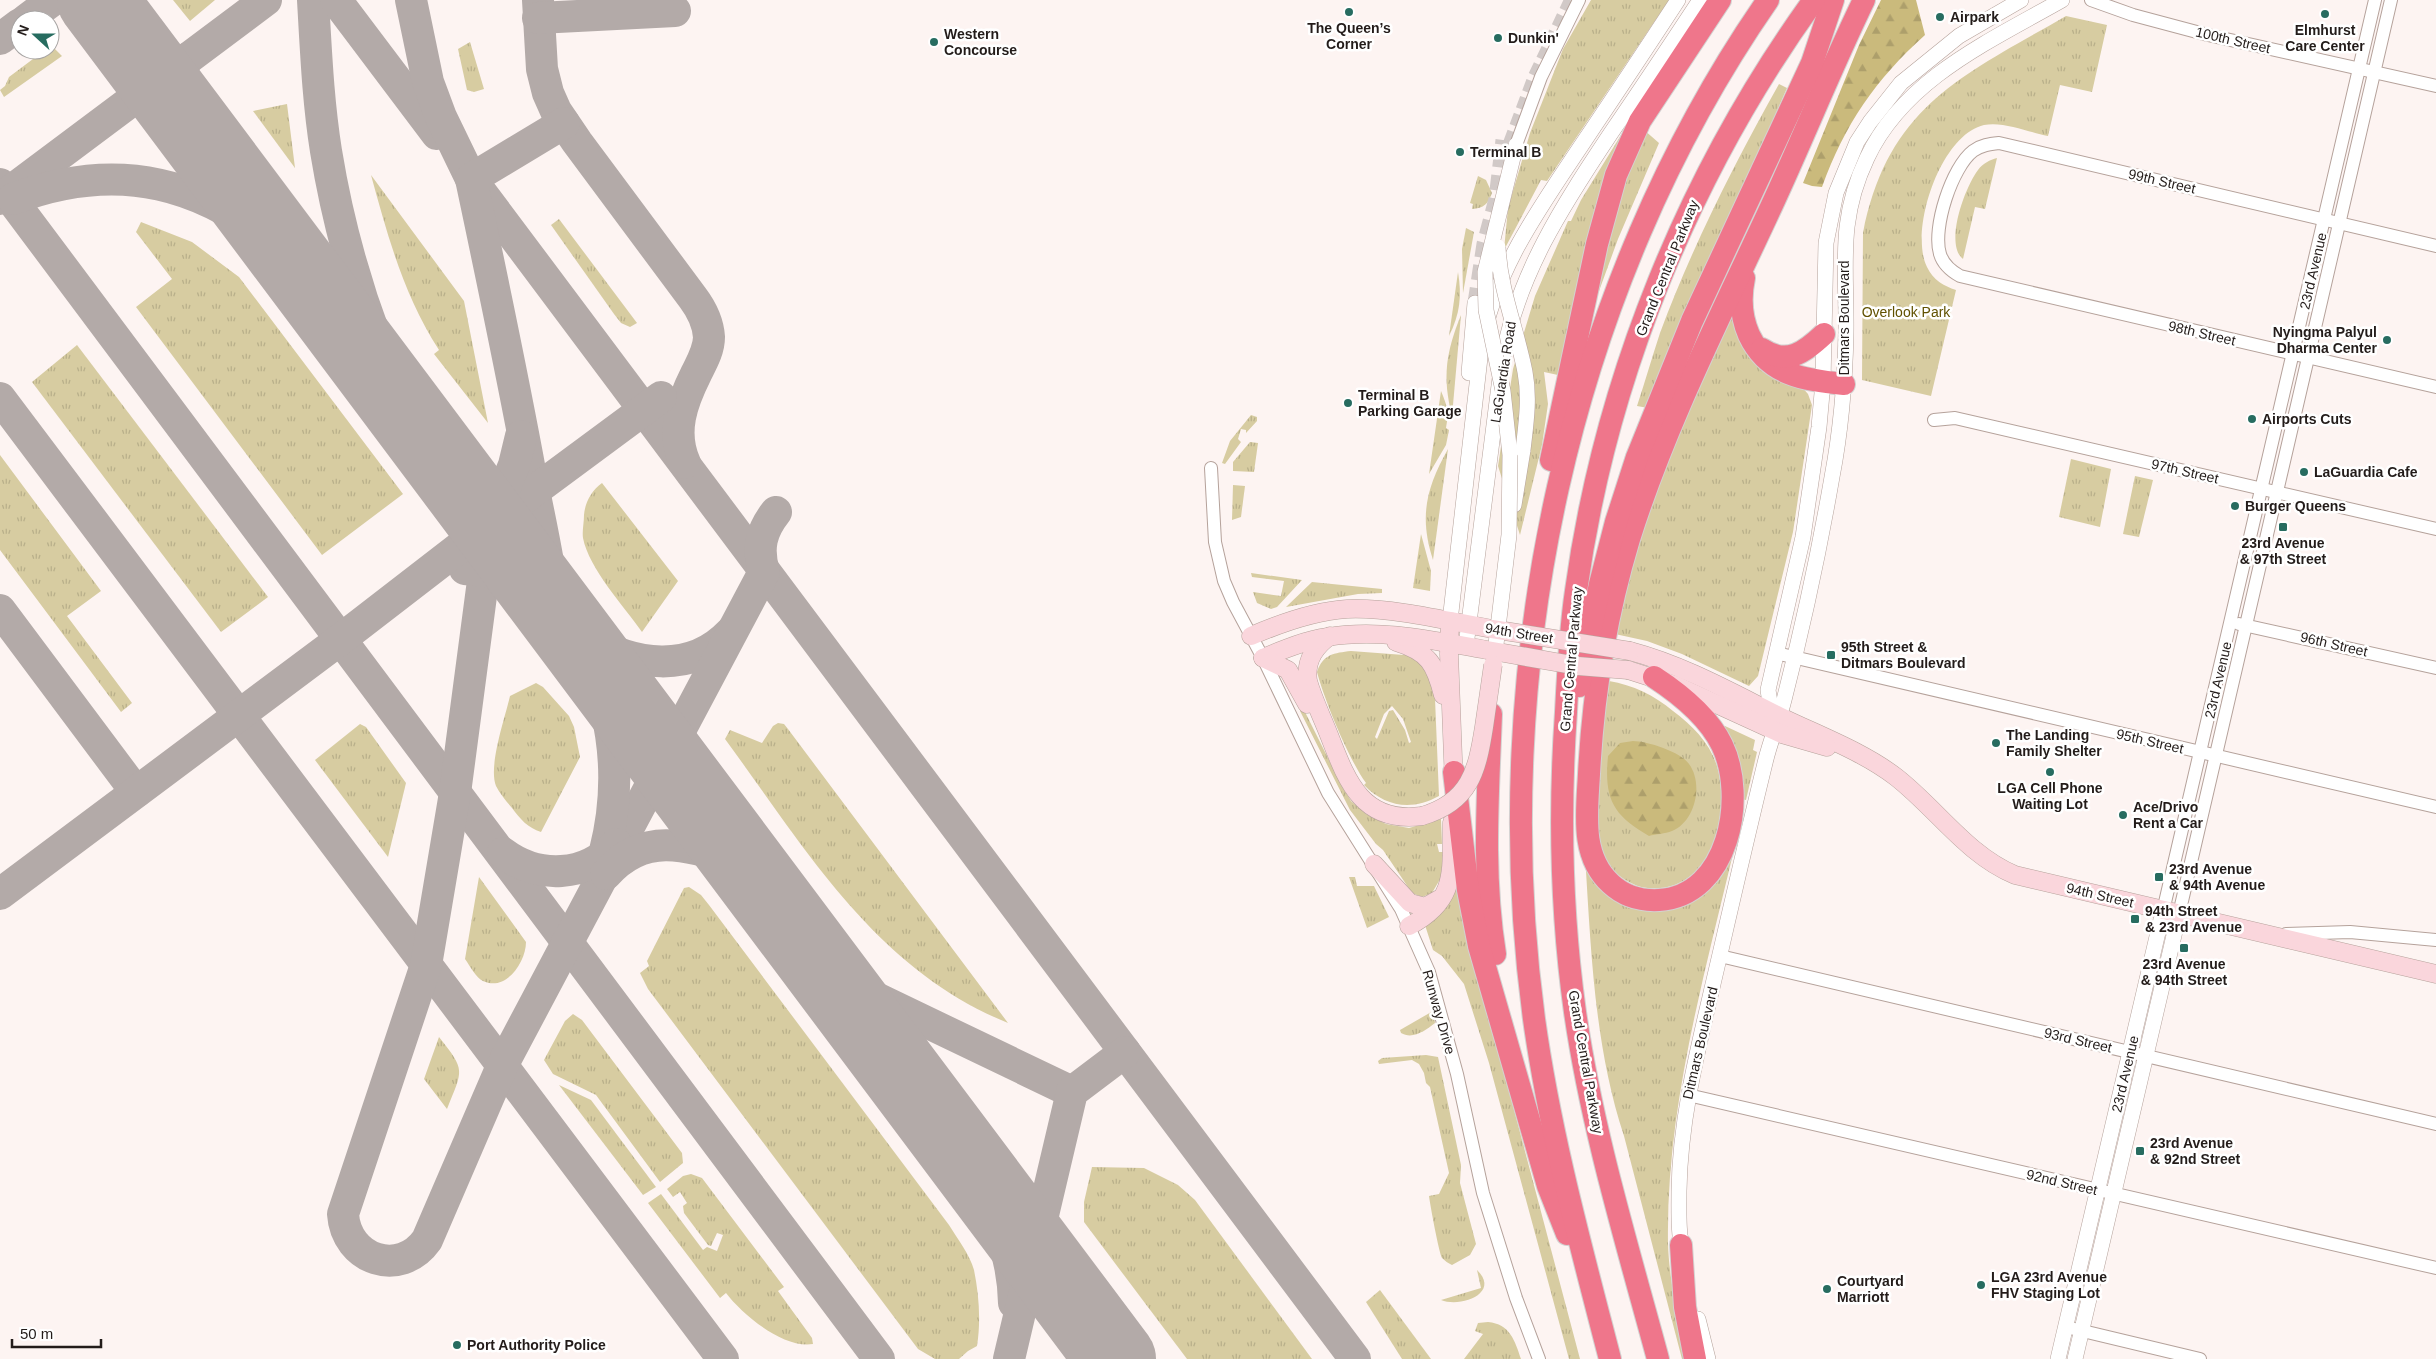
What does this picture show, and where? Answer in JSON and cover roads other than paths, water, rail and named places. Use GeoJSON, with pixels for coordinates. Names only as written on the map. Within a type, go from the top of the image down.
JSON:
{"type":"FeatureCollection","features":[{"type":"Feature","properties":{"kind":"highway"},"geometry":{"type":"LineString","coordinates":[[1610,1359],[1555,1136],[1533,1010],[1523,863],[1523,779],[1534,600],[1552,456],[1608,197],[1624,154],[1640,121],[1720,0]]}},
{"type":"Feature","properties":{"kind":"highway"},"geometry":{"type":"LineString","coordinates":[[1527,692],[1539,589],[1556,498],[1578,408],[1607,319],[1641,232],[1678,152],[1720,73],[1768,0]]}},
{"type":"Feature","properties":{"kind":"highway","name":"Grand Central Parkway"},"geometry":{"type":"LineString","coordinates":[[1658,1359],[1600,1140],[1579,1034],[1570,970],[1563,883],[1561,780],[1571,623],[1596,479],[1628,366],[1658,286],[1708,172],[1762,77],[1814,0]]}},
{"type":"Feature","properties":{"kind":"highway"},"geometry":{"type":"LineString","coordinates":[[1561,780],[1594,610],[1616,522],[1634,465],[1692,321],[1818,47],[1833,0]]}},
{"type":"Feature","properties":{"kind":"highway"},"geometry":{"type":"LineString","coordinates":[[1654,677],[1692,706],[1717,737],[1730,768],[1734,799],[1729,834],[1710,872],[1698,885],[1683,894],[1656,900],[1639,898],[1619,890],[1601,872],[1590,849],[1587,829],[1590,755],[1601,661],[1621,567],[1646,490],[1680,406],[1864,0]]}},
{"type":"Feature","properties":{"kind":"highway"},"geometry":{"type":"LineString","coordinates":[[1778,192],[1747,267],[1742,289],[1742,314],[1751,338],[1761,355],[1770,364],[1797,376],[1833,383]]}},
{"type":"Feature","properties":{"kind":"highway"},"geometry":{"type":"LineString","coordinates":[[1751,338],[1768,353],[1789,357],[1800,354],[1824,334]]}},
{"type":"Feature","properties":{"kind":"highway"},"geometry":{"type":"LineString","coordinates":[[1490,657],[1487,812],[1490,922],[1498,974],[1527,1113]]}},
{"type":"Feature","properties":{"kind":"highway"},"geometry":{"type":"LineString","coordinates":[[1454,772],[1473,916],[1493,998],[1551,1195],[1597,1309]]}},
{"type":"Feature","properties":{"kind":"highway"},"geometry":{"type":"LineString","coordinates":[[1681,1245],[1685,1307],[1695,1359]]}},
{"type":"Feature","properties":{"kind":"main road","name":"94th Street"},"geometry":{"type":"LineString","coordinates":[[1251,636],[1306,617],[1347,609],[1373,610],[1450,621],[1630,651],[1669,663],[1775,719]]}},
{"type":"Feature","properties":{"kind":"main road"},"geometry":{"type":"LineString","coordinates":[[1409,926],[1432,912],[1441,902],[1450,875],[1454,772],[1451,723],[1458,645],[1450,621]]}},
{"type":"Feature","properties":{"kind":"main road","name":"94th Street"},"geometry":{"type":"LineString","coordinates":[[1263,658],[1303,643],[1330,636],[1362,634],[1410,637],[1458,645],[1490,657],[1628,670],[1654,677],[1775,719],[1859,755],[1897,778],[1974,850],[2001,868],[2023,877],[2436,974]]}},
{"type":"Feature","properties":{"kind":"main road"},"geometry":{"type":"LineString","coordinates":[[1362,634],[1402,644],[1417,650],[1428,659],[1438,676],[1451,723]]}},
{"type":"Feature","properties":{"kind":"main road"},"geometry":{"type":"LineString","coordinates":[[1330,636],[1310,658],[1307,675],[1309,686],[1352,788],[1368,804],[1395,816],[1422,816],[1438,810],[1451,803],[1464,790],[1474,773],[1480,751],[1490,657]]}},
{"type":"Feature","properties":{"kind":"main road"},"geometry":{"type":"LineString","coordinates":[[1263,658],[1288,670],[1336,752]]}},
{"type":"Feature","properties":{"kind":"main road"},"geometry":{"type":"LineString","coordinates":[[1374,864],[1406,900],[1420,908],[1430,906],[1447,888]]}},
{"type":"Feature","properties":{"kind":"street"},"geometry":{"type":"LineString","coordinates":[[1509,535],[1510,455],[1507,419],[1486,310],[1485,285],[1489,248],[1504,198],[1516,145],[1544,70],[1579,0]]}},
{"type":"Feature","properties":{"kind":"street","name":"LaGuardia Road"},"geometry":{"type":"LineString","coordinates":[[1450,621],[1485,327],[1491,304],[1503,275],[1542,205],[1678,0]]}},
{"type":"Feature","properties":{"kind":"street","name":"LaGuardia Road"},"geometry":{"type":"LineString","coordinates":[[1458,645],[1469,625],[1502,362],[1518,301],[1539,249],[1563,207],[1700,0]]}},
{"type":"Feature","properties":{"kind":"street","name":"Ditmars Boulevard"},"geometry":{"type":"LineString","coordinates":[[1708,1359],[1681,1245],[1679,1180],[1688,1095],[1775,719],[1794,658],[1825,518],[1838,440],[1833,383],[1824,334],[1826,243],[1830,217],[1845,169],[1857,142],[1900,83],[1959,36],[2021,0]]}},
{"type":"Feature","properties":{"kind":"street","name":"Ditmars Boulevard"},"geometry":{"type":"LineString","coordinates":[[1775,719],[1768,690],[1803,537],[1833,383],[1846,334],[1845,240],[1854,188],[1884,127],[1905,103],[1935,76],[1974,50],[2062,0]]}},
{"type":"Feature","properties":{"kind":"street","name":"100th Street"},"geometry":{"type":"LineString","coordinates":[[2091,0],[2133,15],[2208,35],[2436,86]]}},
{"type":"Feature","properties":{"kind":"street","name":"23rd Avenue"},"geometry":{"type":"LineString","coordinates":[[2075,1359],[2146,1056],[2201,752],[2326,220],[2375,0]]}},
{"type":"Feature","properties":{"kind":"street","name":"23rd Avenue"},"geometry":{"type":"LineString","coordinates":[[2058,1359],[2130,1052],[2215,756],[2391,0]]}},
{"type":"Feature","properties":{"kind":"street","name":"99th Street"},"geometry":{"type":"LineString","coordinates":[[1999,143],[2339,223]]}},
{"type":"Feature","properties":{"kind":"street","name":"98th Street"},"geometry":{"type":"LineString","coordinates":[[1999,143],[1985,144],[1968,155],[1953,180],[1941,220],[1938,244],[1944,263],[1952,271],[1968,277],[2436,387]]}},
{"type":"Feature","properties":{"kind":"street"},"geometry":{"type":"LineString","coordinates":[[2339,223],[2436,246]]}},
{"type":"Feature","properties":{"kind":"street"},"geometry":{"type":"LineString","coordinates":[[1490,657],[1528,402],[1525,373],[1501,282],[1498,248]]}},
{"type":"Feature","properties":{"kind":"street"},"geometry":{"type":"LineString","coordinates":[[1474,421],[1468,382],[1475,303]]}},
{"type":"Feature","properties":{"kind":"street","name":"97th Street"},"geometry":{"type":"LineString","coordinates":[[1934,420],[1955,418],[2436,529]]}},
{"type":"Feature","properties":{"kind":"street","name":"Runway Drive"},"geometry":{"type":"LineString","coordinates":[[1211,468],[1214,534],[1218,560],[1233,602],[1263,658],[1334,804],[1374,864],[1409,926],[1434,986],[1457,1074],[1483,1193],[1516,1298],[1539,1359]]}},
{"type":"Feature","properties":{"kind":"street","name":"96th Street"},"geometry":{"type":"LineString","coordinates":[[2231,622],[2436,668]]}},
{"type":"Feature","properties":{"kind":"street","name":"95th Street"},"geometry":{"type":"LineString","coordinates":[[1776,653],[2436,807]]}},
{"type":"Feature","properties":{"kind":"street"},"geometry":{"type":"LineString","coordinates":[[2271,934],[2350,932],[2436,940]]}},
{"type":"Feature","properties":{"kind":"street","name":"93rd Street"},"geometry":{"type":"LineString","coordinates":[[1720,956],[2436,1124]]}},
{"type":"Feature","properties":{"kind":"street","name":"92nd Street"},"geometry":{"type":"LineString","coordinates":[[1688,1095],[2436,1268]]}},
{"type":"Feature","properties":{"kind":"street"},"geometry":{"type":"LineString","coordinates":[[2066,1327],[2200,1359]]}},
{"type":"Feature","properties":{"kind":"tunnel"},"geometry":{"type":"LineString","coordinates":[[1509,143],[1534,76],[1570,0]]}},
{"type":"Feature","properties":{"kind":"tunnel"},"geometry":{"type":"LineString","coordinates":[[1475,303],[1484,244],[1496,199],[1503,140]]}},
{"type":"Feature","properties":{"kind":"place","name":"The Queen’s Corner"},"geometry":{"type":"Point","coordinates":[1349,12]}},
{"type":"Feature","properties":{"kind":"place","name":"Elmhurst Care Center"},"geometry":{"type":"Point","coordinates":[2325,14]}},
{"type":"Feature","properties":{"kind":"place","name":"Airpark"},"geometry":{"type":"Point","coordinates":[1940,17]}},
{"type":"Feature","properties":{"kind":"place","name":"Dunkin'"},"geometry":{"type":"Point","coordinates":[1498,38]}},
{"type":"Feature","properties":{"kind":"place","name":"Western Concourse"},"geometry":{"type":"Point","coordinates":[934,42]}},
{"type":"Feature","properties":{"kind":"place","name":"Terminal B"},"geometry":{"type":"Point","coordinates":[1460,152]}},
{"type":"Feature","properties":{"kind":"place","name":"Nyingma Palyul Dharma Center"},"geometry":{"type":"Point","coordinates":[2387,340]}},
{"type":"Feature","properties":{"kind":"place","name":"Terminal B Parking Garage"},"geometry":{"type":"Point","coordinates":[1348,403]}},
{"type":"Feature","properties":{"kind":"place","name":"Airports Cuts"},"geometry":{"type":"Point","coordinates":[2252,419]}},
{"type":"Feature","properties":{"kind":"place","name":"LaGuardia Cafe"},"geometry":{"type":"Point","coordinates":[2304,472]}},
{"type":"Feature","properties":{"kind":"place","name":"Burger Queens"},"geometry":{"type":"Point","coordinates":[2235,506]}},
{"type":"Feature","properties":{"kind":"place","name":"23rd Avenue & 97th Street"},"geometry":{"type":"Point","coordinates":[2283,527]}},
{"type":"Feature","properties":{"kind":"place","name":"95th Street & Ditmars Boulevard"},"geometry":{"type":"Point","coordinates":[1831,655]}},
{"type":"Feature","properties":{"kind":"place","name":"The Landing Family Shelter"},"geometry":{"type":"Point","coordinates":[1996,743]}},
{"type":"Feature","properties":{"kind":"place","name":"LGA Cell Phone Waiting Lot"},"geometry":{"type":"Point","coordinates":[2050,772]}},
{"type":"Feature","properties":{"kind":"place","name":"Ace/Drivo Rent a Car"},"geometry":{"type":"Point","coordinates":[2123,815]}},
{"type":"Feature","properties":{"kind":"place","name":"23rd Avenue & 94th Avenue"},"geometry":{"type":"Point","coordinates":[2159,877]}},
{"type":"Feature","properties":{"kind":"place","name":"94th Street & 23rd Avenue"},"geometry":{"type":"Point","coordinates":[2135,919]}},
{"type":"Feature","properties":{"kind":"place","name":"23rd Avenue & 94th Street"},"geometry":{"type":"Point","coordinates":[2184,948]}},
{"type":"Feature","properties":{"kind":"place","name":"23rd Avenue & 92nd Street"},"geometry":{"type":"Point","coordinates":[2140,1151]}},
{"type":"Feature","properties":{"kind":"place","name":"LGA 23rd Avenue FHV Staging Lot"},"geometry":{"type":"Point","coordinates":[1981,1285]}},
{"type":"Feature","properties":{"kind":"place","name":"Courtyard Marriott"},"geometry":{"type":"Point","coordinates":[1827,1289]}},
{"type":"Feature","properties":{"kind":"place","name":"Port Authority Police"},"geometry":{"type":"Point","coordinates":[457,1345]}},
{"type":"Feature","properties":{"kind":"park label","name":"Overlook Park"},"geometry":{"type":"Point","coordinates":[1906,312]}}]}
